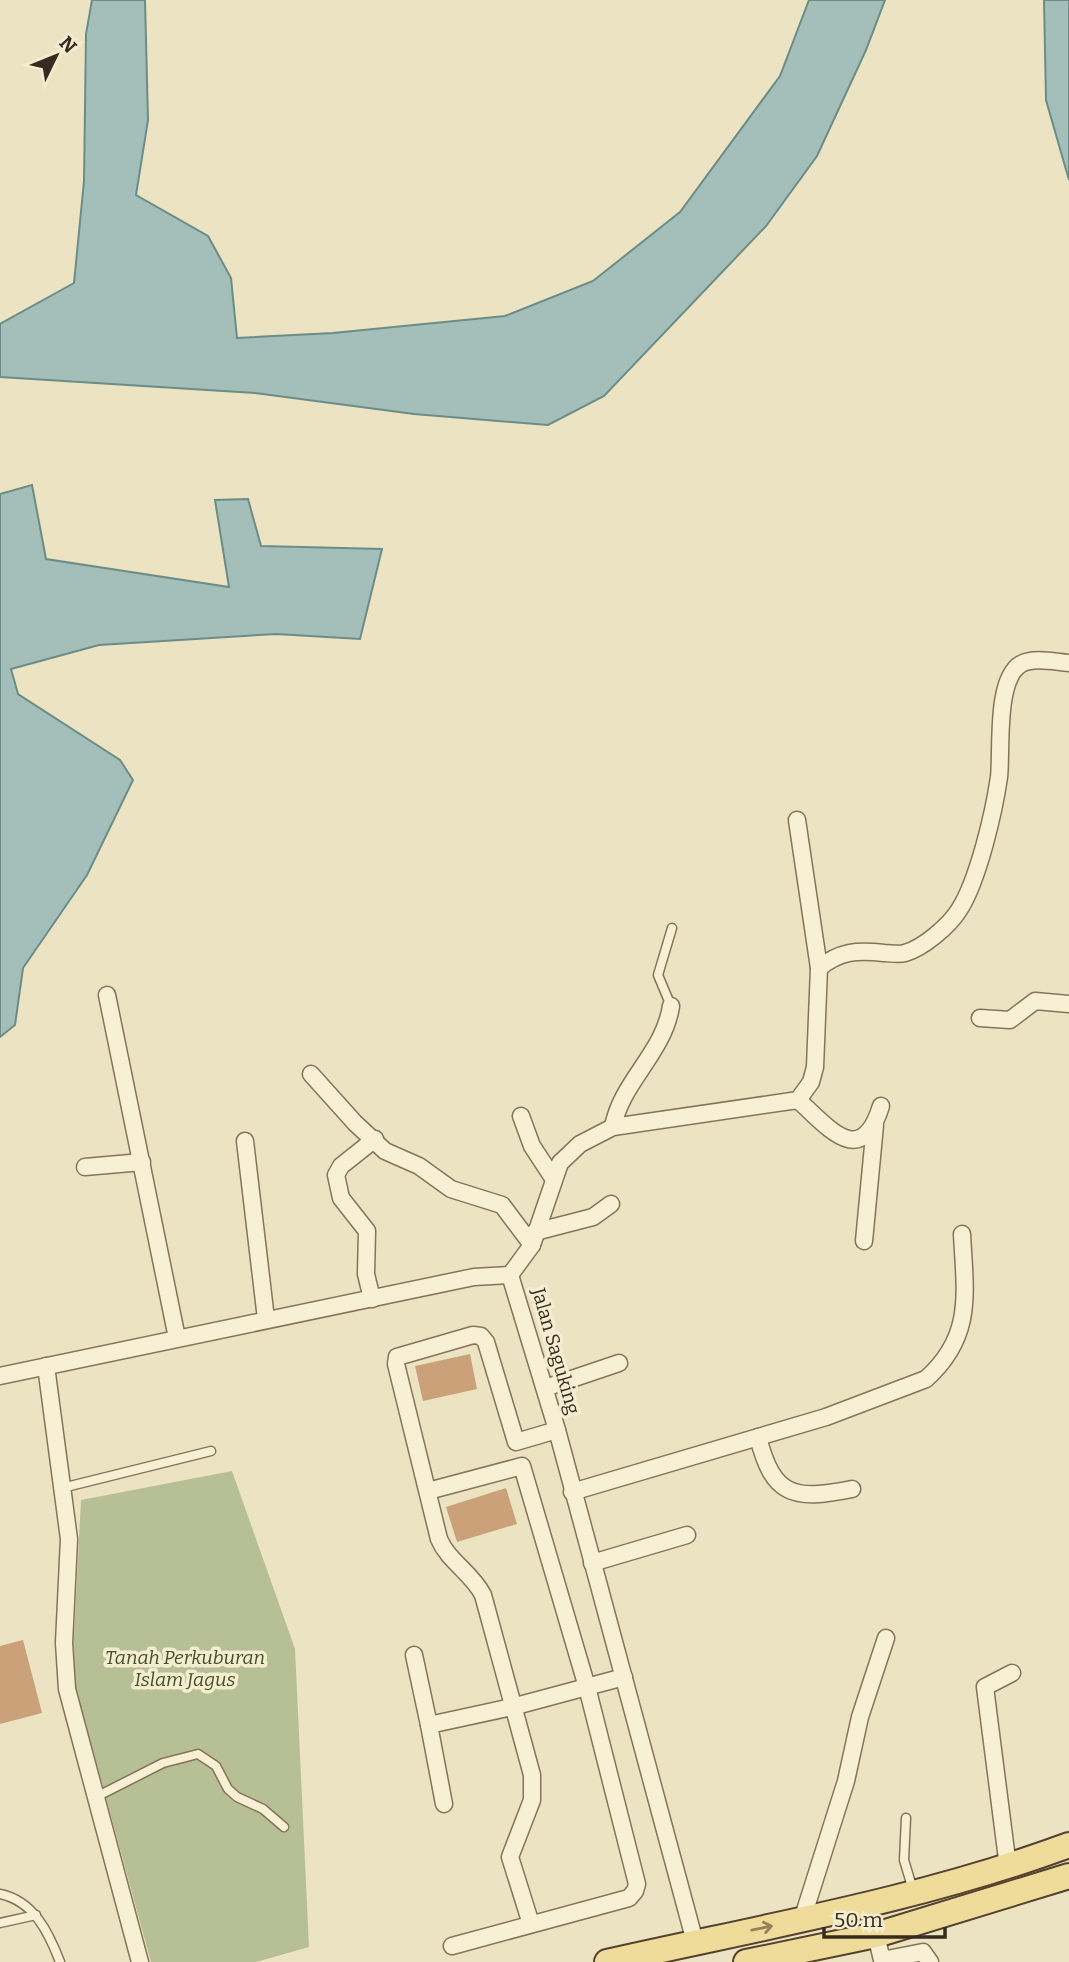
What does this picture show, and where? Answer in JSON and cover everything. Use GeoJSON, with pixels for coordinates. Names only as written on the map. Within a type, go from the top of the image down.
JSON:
{"type":"FeatureCollection","features":[{"type":"Feature","properties":{"kind":"main road"},"geometry":{"type":"LineString","coordinates":[[607,1962],[913,1893],[1009,1867],[1069,1845]]}},
{"type":"Feature","properties":{"kind":"main road"},"geometry":{"type":"LineString","coordinates":[[746,1962],[876,1935],[1069,1876]]}},
{"type":"Feature","properties":{"kind":"street"},"geometry":{"type":"LineString","coordinates":[[819,968],[839,954],[852,951],[904,954],[932,936],[959,910],[990,823],[999,776],[1003,708],[1011,674],[1021,664],[1031,661],[1069,663]]}},
{"type":"Feature","properties":{"kind":"street"},"geometry":{"type":"LineString","coordinates":[[510,1275],[534,1239],[553,1178],[569,1152],[613,1127],[798,1100],[811,1082],[815,1067],[819,968],[797,820]]}},
{"type":"Feature","properties":{"kind":"street"},"geometry":{"type":"LineString","coordinates":[[107,995],[177,1338]]}},
{"type":"Feature","properties":{"kind":"street"},"geometry":{"type":"LineString","coordinates":[[980,1018],[1010,1020],[1035,1001],[1069,1004]]}},
{"type":"Feature","properties":{"kind":"street"},"geometry":{"type":"LineString","coordinates":[[613,1127],[621,1098],[657,1046],[671,1006]]}},
{"type":"Feature","properties":{"kind":"street"},"geometry":{"type":"LineString","coordinates":[[311,1073],[355,1123],[385,1151],[419,1166],[451,1189],[502,1205],[534,1239]]}},
{"type":"Feature","properties":{"kind":"street"},"geometry":{"type":"LineString","coordinates":[[798,1100],[840,1138],[851,1141],[859,1139],[875,1125]]}},
{"type":"Feature","properties":{"kind":"street"},"geometry":{"type":"LineString","coordinates":[[864,1241],[875,1125],[881,1106]]}},
{"type":"Feature","properties":{"kind":"street"},"geometry":{"type":"LineString","coordinates":[[522,1116],[532,1146],[553,1178]]}},
{"type":"Feature","properties":{"kind":"street"},"geometry":{"type":"LineString","coordinates":[[372,1299],[366,1274],[367,1231],[341,1198],[336,1175],[341,1166],[375,1139]]}},
{"type":"Feature","properties":{"kind":"street"},"geometry":{"type":"LineString","coordinates":[[245,1141],[266,1319]]}},
{"type":"Feature","properties":{"kind":"street"},"geometry":{"type":"LineString","coordinates":[[85,1167],[142,1162]]}},
{"type":"Feature","properties":{"kind":"street"},"geometry":{"type":"LineString","coordinates":[[534,1239],[593,1217],[611,1204]]}},
{"type":"Feature","properties":{"kind":"street"},"geometry":{"type":"LineString","coordinates":[[572,1492],[826,1418],[916,1385],[937,1369],[960,1333],[965,1312],[962,1234]]}},
{"type":"Feature","properties":{"kind":"street","name":"Jalan Saguking"},"geometry":{"type":"LineString","coordinates":[[0,1376],[474,1277],[510,1275],[557,1430],[695,1942]]}},
{"type":"Feature","properties":{"kind":"street"},"geometry":{"type":"LineString","coordinates":[[452,1946],[629,1898],[637,1884],[587,1687],[516,1442],[486,1342],[481,1336],[473,1335],[405,1352],[397,1357],[396,1364],[443,1549],[474,1580],[483,1595],[533,1786],[532,1800],[510,1857],[531,1924]]}},
{"type":"Feature","properties":{"kind":"street"},"geometry":{"type":"LineString","coordinates":[[545,1388],[619,1363]]}},
{"type":"Feature","properties":{"kind":"street"},"geometry":{"type":"LineString","coordinates":[[46,1366],[69,1539],[65,1668],[67,1689],[141,1962]]}},
{"type":"Feature","properties":{"kind":"street"},"geometry":{"type":"LineString","coordinates":[[516,1442],[557,1430]]}},
{"type":"Feature","properties":{"kind":"street"},"geometry":{"type":"LineString","coordinates":[[758,1437],[768,1472],[781,1486],[796,1493],[813,1495],[852,1489]]}},
{"type":"Feature","properties":{"kind":"street"},"geometry":{"type":"LineString","coordinates":[[428,1491],[522,1466]]}},
{"type":"Feature","properties":{"kind":"street"},"geometry":{"type":"LineString","coordinates":[[592,1563],[687,1535]]}},
{"type":"Feature","properties":{"kind":"street"},"geometry":{"type":"LineString","coordinates":[[802,1920],[846,1782],[860,1717],[886,1638]]}},
{"type":"Feature","properties":{"kind":"street"},"geometry":{"type":"LineString","coordinates":[[414,1655],[444,1804]]}},
{"type":"Feature","properties":{"kind":"street"},"geometry":{"type":"LineString","coordinates":[[1009,1867],[985,1687],[1012,1673]]}},
{"type":"Feature","properties":{"kind":"street"},"geometry":{"type":"LineString","coordinates":[[429,1725],[512,1707],[624,1677]]}},
{"type":"Feature","properties":{"kind":"street"},"geometry":{"type":"LineString","coordinates":[[876,1935],[882,1961],[923,1952],[930,1962]]}},
{"type":"Feature","properties":{"kind":"lane"},"geometry":{"type":"LineString","coordinates":[[671,1006],[658,975],[672,928]]}},
{"type":"Feature","properties":{"kind":"lane"},"geometry":{"type":"LineString","coordinates":[[62,1488],[211,1451]]}},
{"type":"Feature","properties":{"kind":"lane"},"geometry":{"type":"LineString","coordinates":[[96,1797],[163,1763],[198,1754],[216,1766],[228,1789],[237,1797],[262,1809],[284,1827]]}},
{"type":"Feature","properties":{"kind":"lane"},"geometry":{"type":"LineString","coordinates":[[906,1818],[904,1860],[913,1893]]}},
{"type":"Feature","properties":{"kind":"lane"},"geometry":{"type":"LineString","coordinates":[[0,1894],[9,1896],[36,1914],[50,1936],[60,1962]]}},
{"type":"Feature","properties":{"kind":"lane"},"geometry":{"type":"LineString","coordinates":[[0,1923],[36,1914]]}},
{"type":"Feature","properties":{"kind":"green space","name":"Tanah Perkuburan Islam Jagus"},"geometry":{"type":"Polygon","coordinates":[[[232,1471],[295,1649],[309,1947],[256,1962],[151,1962],[72,1674],[81,1500],[232,1471]]]}},
{"type":"Feature","properties":{"kind":"water"},"geometry":{"type":"Polygon","coordinates":[[[92,0],[145,0],[148,120],[136,195],[208,236],[231,278],[237,338],[333,333],[505,316],[593,281],[680,212],[780,76],[809,0],[885,0],[866,50],[817,156],[766,226],[604,396],[548,425],[414,414],[255,393],[0,377],[0,324],[74,283],[84,181],[86,34],[92,0]]]}},
{"type":"Feature","properties":{"kind":"water"},"geometry":{"type":"Polygon","coordinates":[[[1044,0],[1069,0],[1069,180],[1046,100],[1044,0]]]}},
{"type":"Feature","properties":{"kind":"water"},"geometry":{"type":"Polygon","coordinates":[[[32,485],[46,559],[229,587],[215,500],[248,499],[261,546],[382,549],[360,639],[276,634],[99,645],[11,669],[18,694],[120,760],[133,780],[87,875],[23,968],[15,1025],[0,1037],[0,494],[32,485]]]}},
{"type":"Feature","properties":{"kind":"building"},"geometry":{"type":"Polygon","coordinates":[[[470,1354],[477,1389],[423,1401],[415,1366],[470,1354]]]}},
{"type":"Feature","properties":{"kind":"building"},"geometry":{"type":"Polygon","coordinates":[[[506,1488],[517,1524],[457,1542],[446,1507],[506,1488]]]}},
{"type":"Feature","properties":{"kind":"building"},"geometry":{"type":"Polygon","coordinates":[[[23,1640],[42,1713],[0,1724],[0,1646],[23,1640]]]}}]}
